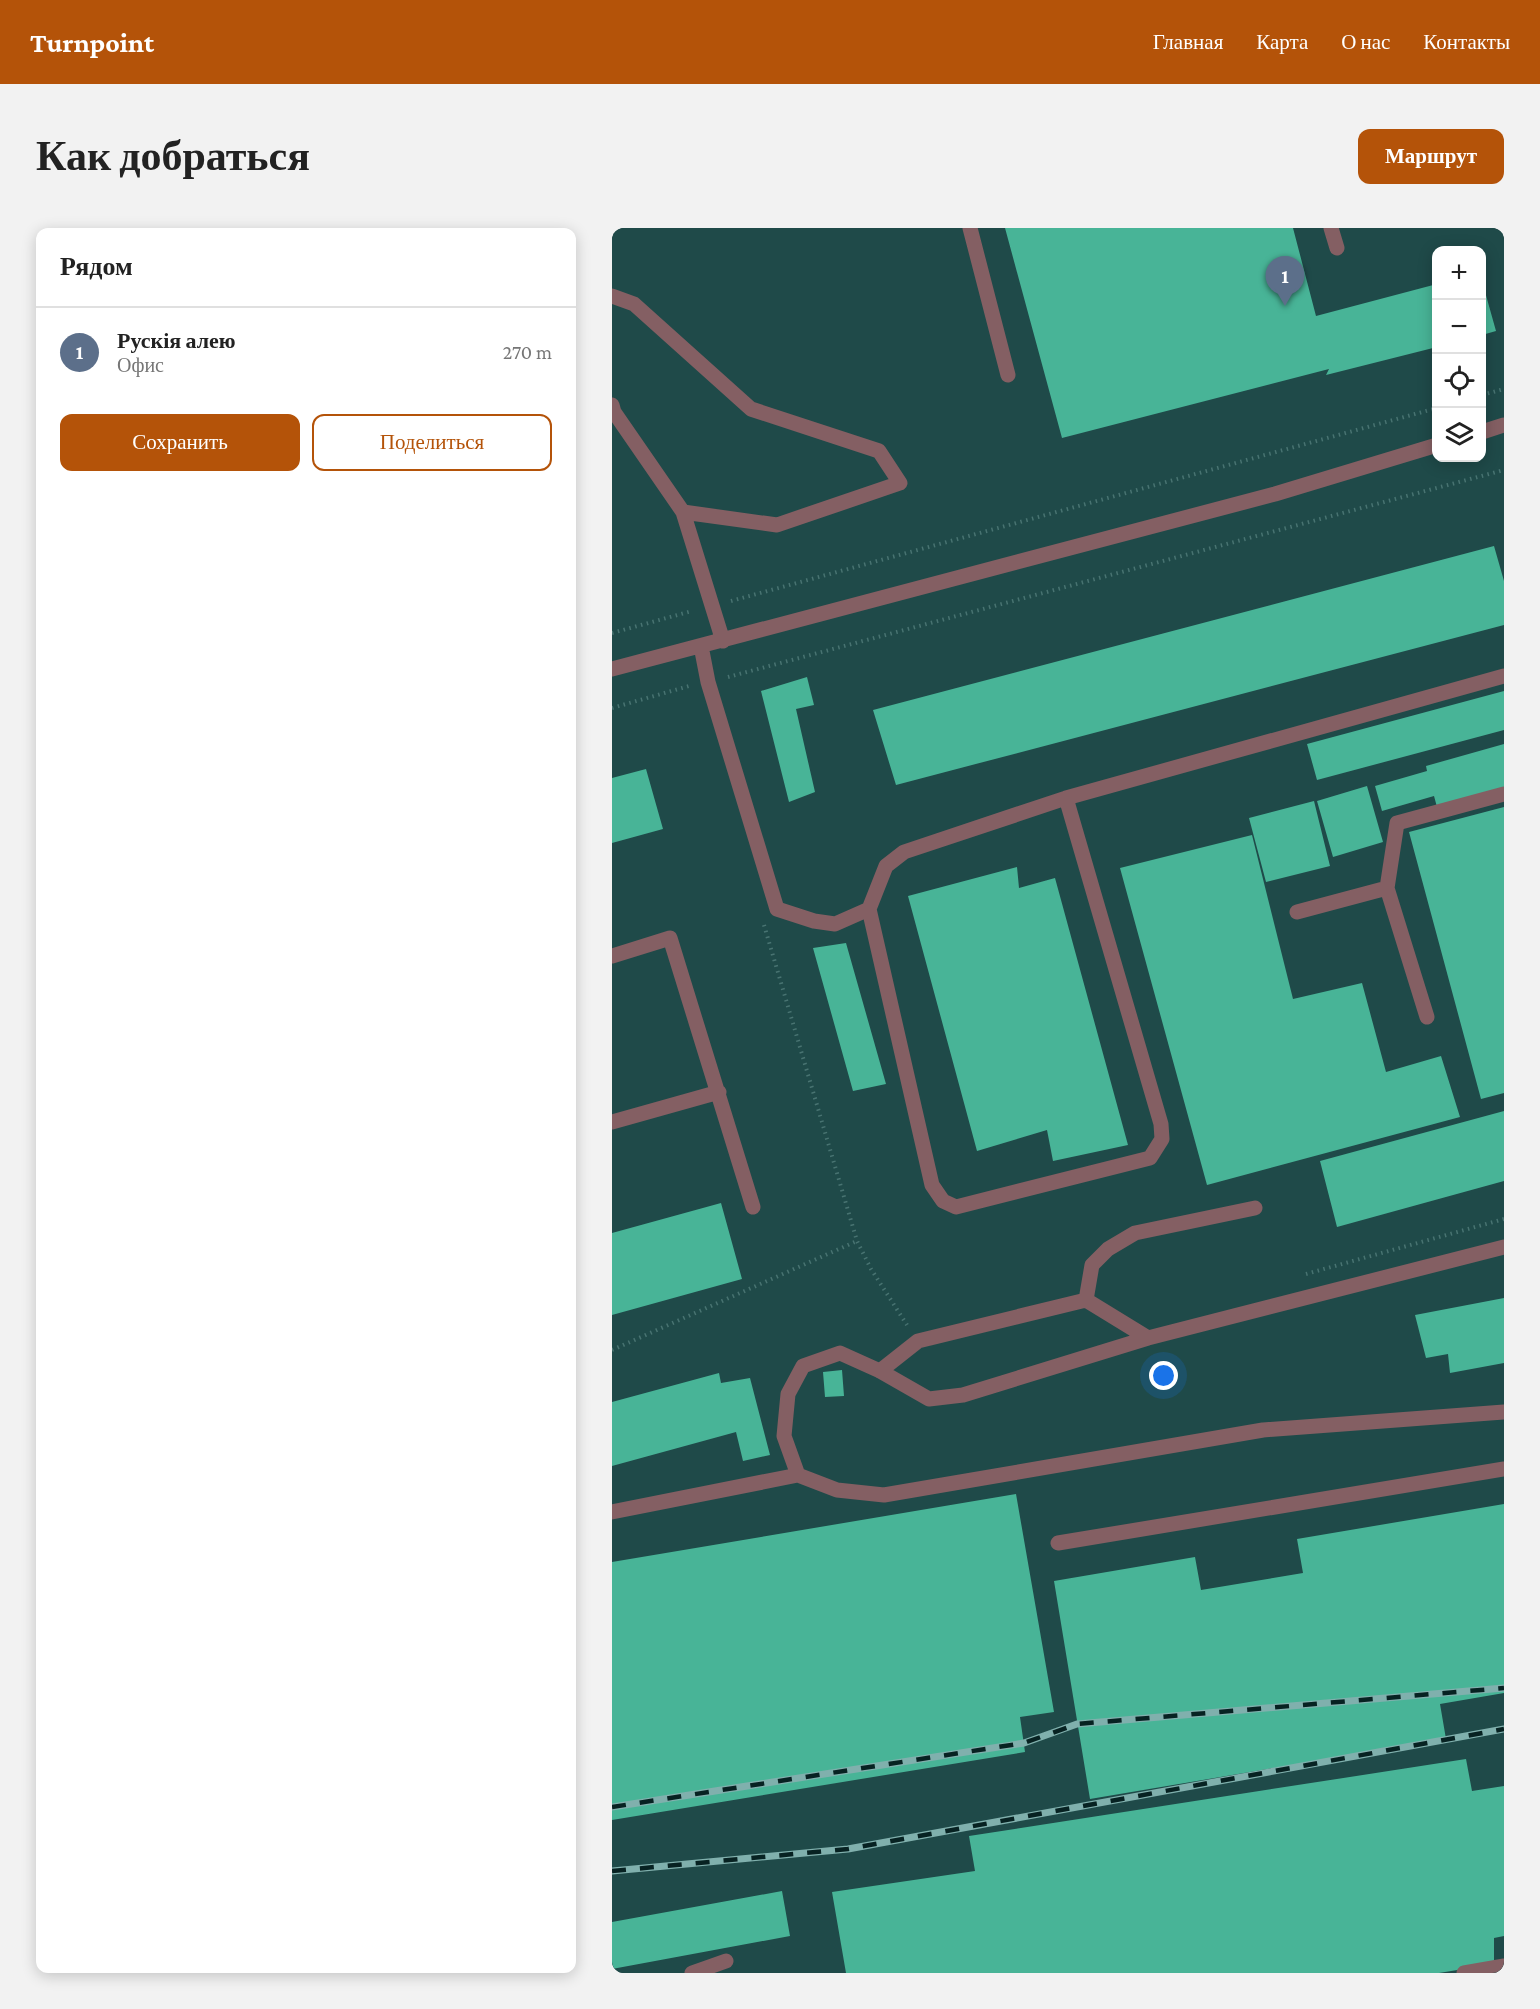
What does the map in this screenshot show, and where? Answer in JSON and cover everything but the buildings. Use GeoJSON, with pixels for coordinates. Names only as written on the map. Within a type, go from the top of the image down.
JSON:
{"type":"FeatureCollection","features":[{"type":"Feature","properties":{"kind":"lane"},"geometry":{"type":"LineString","coordinates":[[970,228],[1008,375]]}},
{"type":"Feature","properties":{"kind":"lane"},"geometry":{"type":"LineString","coordinates":[[1331,228],[1337,248]]}},
{"type":"Feature","properties":{"kind":"lane"},"geometry":{"type":"LineString","coordinates":[[612,297],[634,304],[751,410],[879,451],[900,483],[777,525],[683,512]]}},
{"type":"Feature","properties":{"kind":"lane"},"geometry":{"type":"LineString","coordinates":[[612,405],[614,412],[683,512],[723,640]]}},
{"type":"Feature","properties":{"kind":"lane"},"geometry":{"type":"LineString","coordinates":[[1486,431],[1504,425]]}},
{"type":"Feature","properties":{"kind":"lane"},"geometry":{"type":"LineString","coordinates":[[612,669],[1275,494],[1432,447]]}},
{"type":"Feature","properties":{"kind":"lane"},"geometry":{"type":"LineString","coordinates":[[701,646],[708,682],[777,909],[814,921],[835,924],[869,909]]}},
{"type":"Feature","properties":{"kind":"lane"},"geometry":{"type":"LineString","coordinates":[[1066,798],[1161,1124],[1161,1139],[1150,1158],[956,1207],[943,1200],[932,1185],[869,909],[886,866],[904,852],[1066,798],[1504,676]]}},
{"type":"Feature","properties":{"kind":"lane"},"geometry":{"type":"LineString","coordinates":[[1427,1017],[1387,888],[1397,823],[1504,794]]}},
{"type":"Feature","properties":{"kind":"lane"},"geometry":{"type":"LineString","coordinates":[[1297,912],[1387,888]]}},
{"type":"Feature","properties":{"kind":"lane"},"geometry":{"type":"LineString","coordinates":[[612,956],[670,938],[753,1206]]}},
{"type":"Feature","properties":{"kind":"lane"},"geometry":{"type":"LineString","coordinates":[[612,1122],[718,1092]]}},
{"type":"Feature","properties":{"kind":"lane"},"geometry":{"type":"LineString","coordinates":[[1086,1300],[1092,1265],[1108,1249],[1135,1233],[1255,1208]]}},
{"type":"Feature","properties":{"kind":"lane"},"geometry":{"type":"LineString","coordinates":[[798,1475],[784,1436],[788,1394],[803,1366],[840,1353],[880,1371],[929,1399],[963,1395],[1148,1338],[1504,1247]]}},
{"type":"Feature","properties":{"kind":"lane"},"geometry":{"type":"LineString","coordinates":[[880,1371],[918,1341],[1086,1300],[1148,1338]]}},
{"type":"Feature","properties":{"kind":"lane"},"geometry":{"type":"LineString","coordinates":[[612,1512],[798,1475],[837,1490],[884,1495],[1263,1430],[1504,1413]]}},
{"type":"Feature","properties":{"kind":"lane"},"geometry":{"type":"LineString","coordinates":[[1058,1543],[1504,1469]]}},
{"type":"Feature","properties":{"kind":"lane"},"geometry":{"type":"LineString","coordinates":[[692,1973],[726,1961]]}},
{"type":"Feature","properties":{"kind":"lane"},"geometry":{"type":"LineString","coordinates":[[1464,1973],[1504,1966]]}},
{"type":"Feature","properties":{"kind":"path"},"geometry":{"type":"LineString","coordinates":[[1486,394],[1504,389]]}},
{"type":"Feature","properties":{"kind":"path"},"geometry":{"type":"LineString","coordinates":[[612,633],[1432,409]]}},
{"type":"Feature","properties":{"kind":"path"},"geometry":{"type":"LineString","coordinates":[[612,708],[1504,470]]}},
{"type":"Feature","properties":{"kind":"path"},"geometry":{"type":"LineString","coordinates":[[764,923],[857,1241],[871,1269],[918,1341]]}},
{"type":"Feature","properties":{"kind":"path"},"geometry":{"type":"LineString","coordinates":[[1306,1274],[1504,1219]]}},
{"type":"Feature","properties":{"kind":"path"},"geometry":{"type":"LineString","coordinates":[[612,1350],[857,1241]]}},
{"type":"Feature","properties":{"kind":"shaded area"},"geometry":{"type":"Polygon","coordinates":[[[612,228],[1504,228],[1504,1973],[612,1973],[612,228]]]}},
{"type":"Feature","properties":{"kind":"railway"},"geometry":{"type":"LineString","coordinates":[[612,1807],[1024,1743],[1077,1724],[1504,1688]]}},
{"type":"Feature","properties":{"kind":"railway"},"geometry":{"type":"LineString","coordinates":[[612,1871],[848,1849],[1504,1729]]}},
{"type":"Feature","properties":{"kind":"place","name":"Рускія алею"},"geometry":{"type":"Point","coordinates":[1285,306]}}]}
